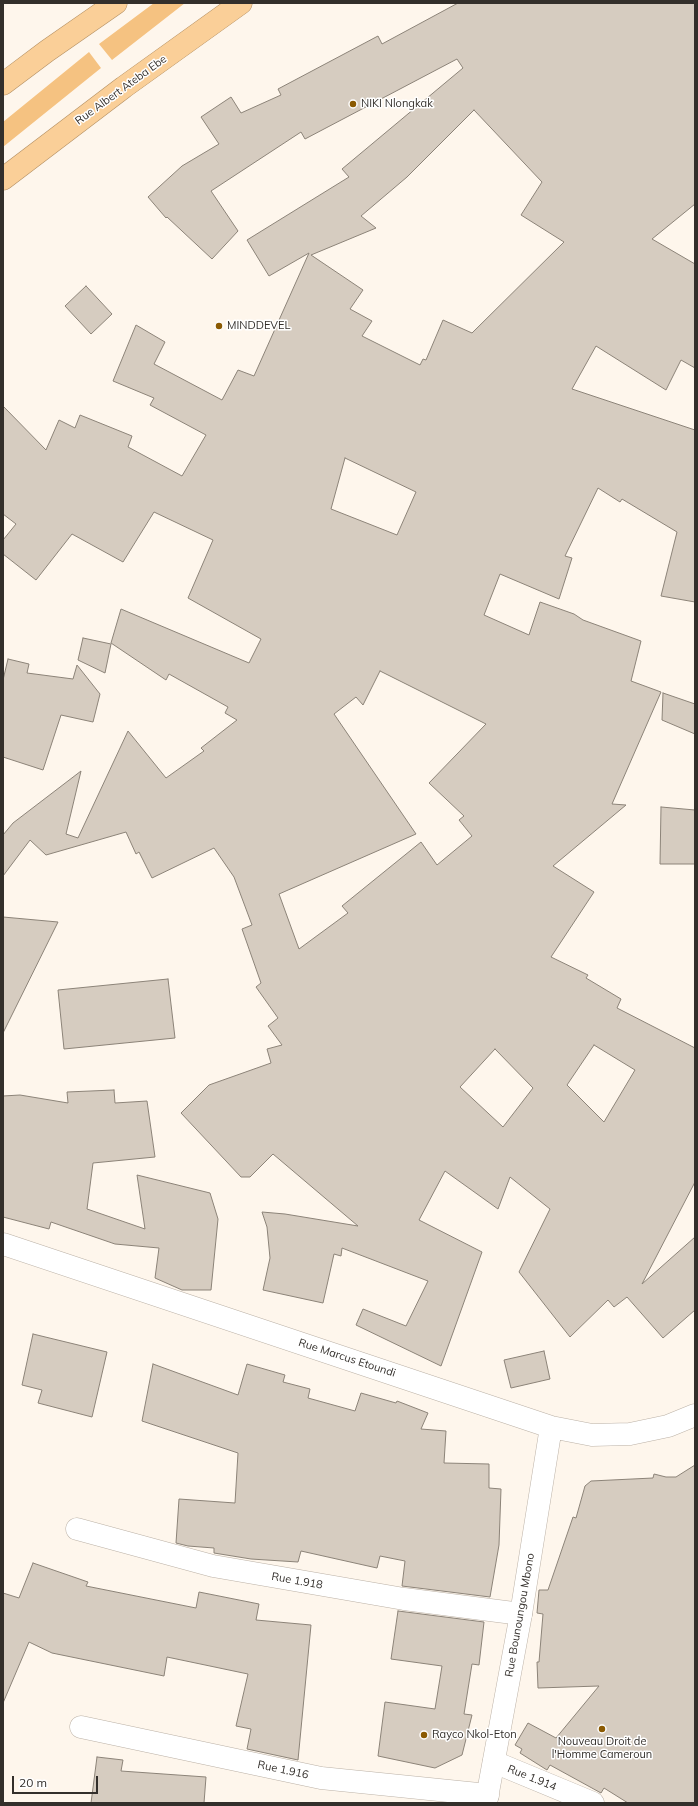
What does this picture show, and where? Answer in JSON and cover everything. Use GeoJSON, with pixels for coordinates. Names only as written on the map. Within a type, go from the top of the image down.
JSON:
{"type":"FeatureCollection","features":[{"type":"Feature","properties":{"kind":"highway"},"geometry":{"type":"LineString","coordinates":[[3,84],[116,3]]}},
{"type":"Feature","properties":{"kind":"highway","name":"Rue Albert Ateba Ebe"},"geometry":{"type":"LineString","coordinates":[[3,179],[118,92],[241,3]]}},
{"type":"Feature","properties":{"kind":"street","name":"Rue Marcus Etoundi"},"geometry":{"type":"LineString","coordinates":[[3,1244],[552,1427],[592,1435],[630,1434],[693,1419]]}},
{"type":"Feature","properties":{"kind":"street","name":"Rue Bounoungou Mbono"},"geometry":{"type":"LineString","coordinates":[[487,1799],[521,1614],[552,1427]]}},
{"type":"Feature","properties":{"kind":"street","name":"Rue 1.918"},"geometry":{"type":"LineString","coordinates":[[77,1529],[213,1566],[404,1599],[521,1614]]}},
{"type":"Feature","properties":{"kind":"street","name":"Rue 1.916"},"geometry":{"type":"LineString","coordinates":[[81,1727],[321,1778],[487,1799]]}},
{"type":"Feature","properties":{"kind":"street","name":"Rue 1.914"},"geometry":{"type":"LineString","coordinates":[[494,1762],[593,1803]]}},
{"type":"Feature","properties":{"kind":"shaded area"},"geometry":{"type":"Polygon","coordinates":[[[154,3],[185,3],[112,60],[99,44],[154,3]]]}},
{"type":"Feature","properties":{"kind":"shaded area"},"geometry":{"type":"Polygon","coordinates":[[[89,52],[101,68],[3,147],[3,122],[89,52]]]}},
{"type":"Feature","properties":{"kind":"building"},"geometry":{"type":"Polygon","coordinates":[[[458,3],[695,3],[695,204],[652,239],[695,264],[695,368],[681,360],[666,390],[596,346],[572,389],[695,430],[695,602],[661,596],[677,532],[622,499],[620,502],[598,488],[565,556],[572,558],[559,599],[500,574],[484,615],[529,635],[540,602],[574,614],[583,620],[641,641],[631,681],[661,692],[612,804],[626,805],[553,866],[594,892],[551,957],[588,975],[586,978],[621,999],[617,1008],[695,1048],[695,1182],[642,1284],[695,1237],[695,1310],[663,1338],[627,1297],[614,1307],[608,1300],[570,1337],[519,1272],[550,1209],[510,1177],[498,1209],[445,1171],[419,1220],[482,1252],[441,1366],[356,1325],[363,1309],[406,1326],[428,1281],[342,1248],[341,1256],[334,1254],[323,1303],[263,1290],[270,1258],[267,1227],[262,1212],[285,1214],[358,1226],[273,1154],[250,1177],[241,1177],[181,1113],[209,1085],[271,1063],[267,1049],[282,1045],[268,1026],[278,1018],[256,987],[261,983],[242,929],[252,925],[234,877],[214,848],[152,878],[139,852],[136,854],[126,832],[46,855],[30,840],[3,876],[3,835],[13,823],[81,771],[66,834],[78,838],[128,731],[166,778],[204,751],[201,748],[237,720],[225,713],[228,707],[169,674],[166,680],[111,643],[121,609],[249,663],[261,639],[188,598],[213,540],[154,512],[123,562],[72,534],[36,580],[3,554],[3,540],[16,524],[3,514],[3,406],[46,450],[59,420],[75,428],[80,415],[132,436],[128,447],[182,476],[206,435],[150,405],[154,398],[113,381],[136,325],[165,342],[154,364],[222,400],[238,370],[254,376],[309,253],[269,276],[247,240],[349,177],[342,169],[463,68],[457,59],[305,139],[301,132],[211,191],[238,231],[212,259],[167,217],[166,218],[148,197],[182,166],[219,144],[201,117],[231,97],[241,113],[281,95],[278,89],[378,36],[382,44],[458,3]],[[474,110],[407,177],[361,216],[376,228],[311,255],[363,290],[350,309],[372,321],[362,336],[420,365],[423,359],[426,360],[443,320],[472,333],[564,242],[521,215],[542,182],[474,110]],[[345,458],[331,509],[397,535],[416,492],[345,458]],[[380,671],[363,705],[356,697],[334,714],[416,834],[279,894],[299,949],[348,913],[342,906],[421,842],[437,865],[472,836],[459,820],[464,816],[429,783],[486,724],[380,671]],[[594,1045],[567,1085],[604,1122],[635,1070],[594,1045]],[[495,1049],[460,1087],[503,1127],[533,1088],[495,1049]]]}},
{"type":"Feature","properties":{"kind":"building"},"geometry":{"type":"Polygon","coordinates":[[[86,286],[112,314],[91,334],[65,306],[86,286]]]}},
{"type":"Feature","properties":{"kind":"building"},"geometry":{"type":"Polygon","coordinates":[[[83,638],[111,644],[105,673],[78,660],[83,638]]]}},
{"type":"Feature","properties":{"kind":"building"},"geometry":{"type":"Polygon","coordinates":[[[8,659],[29,664],[27,673],[73,679],[77,665],[100,694],[93,722],[61,715],[43,770],[3,757],[3,680],[8,659]]]}},
{"type":"Feature","properties":{"kind":"building"},"geometry":{"type":"Polygon","coordinates":[[[663,693],[695,704],[695,734],[662,720],[663,693]]]}},
{"type":"Feature","properties":{"kind":"building"},"geometry":{"type":"Polygon","coordinates":[[[661,807],[695,810],[695,864],[660,864],[661,807]]]}},
{"type":"Feature","properties":{"kind":"building"},"geometry":{"type":"Polygon","coordinates":[[[3,917],[58,922],[3,1033],[3,917]]]}},
{"type":"Feature","properties":{"kind":"building"},"geometry":{"type":"Polygon","coordinates":[[[168,979],[175,1038],[64,1049],[58,990],[168,979]]]}},
{"type":"Feature","properties":{"kind":"building"},"geometry":{"type":"Polygon","coordinates":[[[114,1090],[115,1103],[147,1101],[155,1157],[93,1163],[87,1209],[145,1229],[137,1175],[210,1193],[218,1219],[211,1290],[182,1290],[155,1278],[159,1248],[115,1244],[51,1222],[49,1229],[3,1217],[3,1096],[20,1095],[68,1103],[67,1092],[114,1090]]]}},
{"type":"Feature","properties":{"kind":"building"},"geometry":{"type":"Polygon","coordinates":[[[33,1334],[107,1352],[92,1417],[38,1403],[42,1390],[22,1385],[33,1334]]]}},
{"type":"Feature","properties":{"kind":"building"},"geometry":{"type":"Polygon","coordinates":[[[544,1351],[550,1379],[511,1388],[504,1360],[544,1351]]]}},
{"type":"Feature","properties":{"kind":"building"},"geometry":{"type":"Polygon","coordinates":[[[153,1364],[238,1395],[247,1364],[285,1375],[283,1382],[310,1389],[308,1398],[355,1411],[361,1393],[396,1403],[397,1401],[428,1413],[421,1429],[446,1431],[444,1463],[489,1464],[489,1488],[501,1489],[499,1545],[490,1597],[402,1586],[405,1561],[380,1556],[377,1568],[301,1551],[298,1562],[251,1559],[214,1553],[214,1548],[188,1546],[176,1543],[179,1499],[235,1503],[238,1453],[142,1421],[153,1364]]]}},
{"type":"Feature","properties":{"kind":"building"},"geometry":{"type":"Polygon","coordinates":[[[695,1465],[695,1803],[628,1803],[604,1788],[601,1793],[550,1765],[547,1770],[520,1753],[522,1749],[515,1745],[528,1723],[556,1738],[599,1686],[538,1688],[537,1662],[539,1662],[543,1614],[537,1613],[539,1590],[548,1590],[573,1517],[576,1518],[585,1486],[591,1481],[653,1478],[654,1474],[666,1477],[676,1477],[695,1465]]]}},
{"type":"Feature","properties":{"kind":"building"},"geometry":{"type":"Polygon","coordinates":[[[33,1563],[88,1582],[86,1586],[196,1608],[199,1592],[259,1604],[256,1620],[311,1625],[298,1760],[247,1749],[251,1729],[236,1726],[248,1674],[167,1657],[164,1676],[52,1653],[29,1642],[3,1703],[3,1593],[19,1598],[33,1563]]]}},
{"type":"Feature","properties":{"kind":"building"},"geometry":{"type":"Polygon","coordinates":[[[398,1611],[484,1622],[479,1665],[472,1664],[464,1714],[472,1715],[462,1755],[435,1768],[378,1756],[385,1702],[435,1709],[442,1666],[391,1659],[398,1611]]]}},
{"type":"Feature","properties":{"kind":"building"},"geometry":{"type":"Polygon","coordinates":[[[97,1757],[123,1760],[121,1771],[206,1777],[204,1803],[91,1803],[97,1757]]]}},
{"type":"Feature","properties":{"kind":"place","name":"NIKI Nlongkak"},"geometry":{"type":"Point","coordinates":[353,104]}},
{"type":"Feature","properties":{"kind":"place","name":"MINDDEVEL"},"geometry":{"type":"Point","coordinates":[219,326]}},
{"type":"Feature","properties":{"kind":"place","name":"Nouveau Droit de l'Homme Cameroun"},"geometry":{"type":"Point","coordinates":[602,1729]}},
{"type":"Feature","properties":{"kind":"place","name":"Rayco Nkol-Eton"},"geometry":{"type":"Point","coordinates":[424,1735]}}]}
